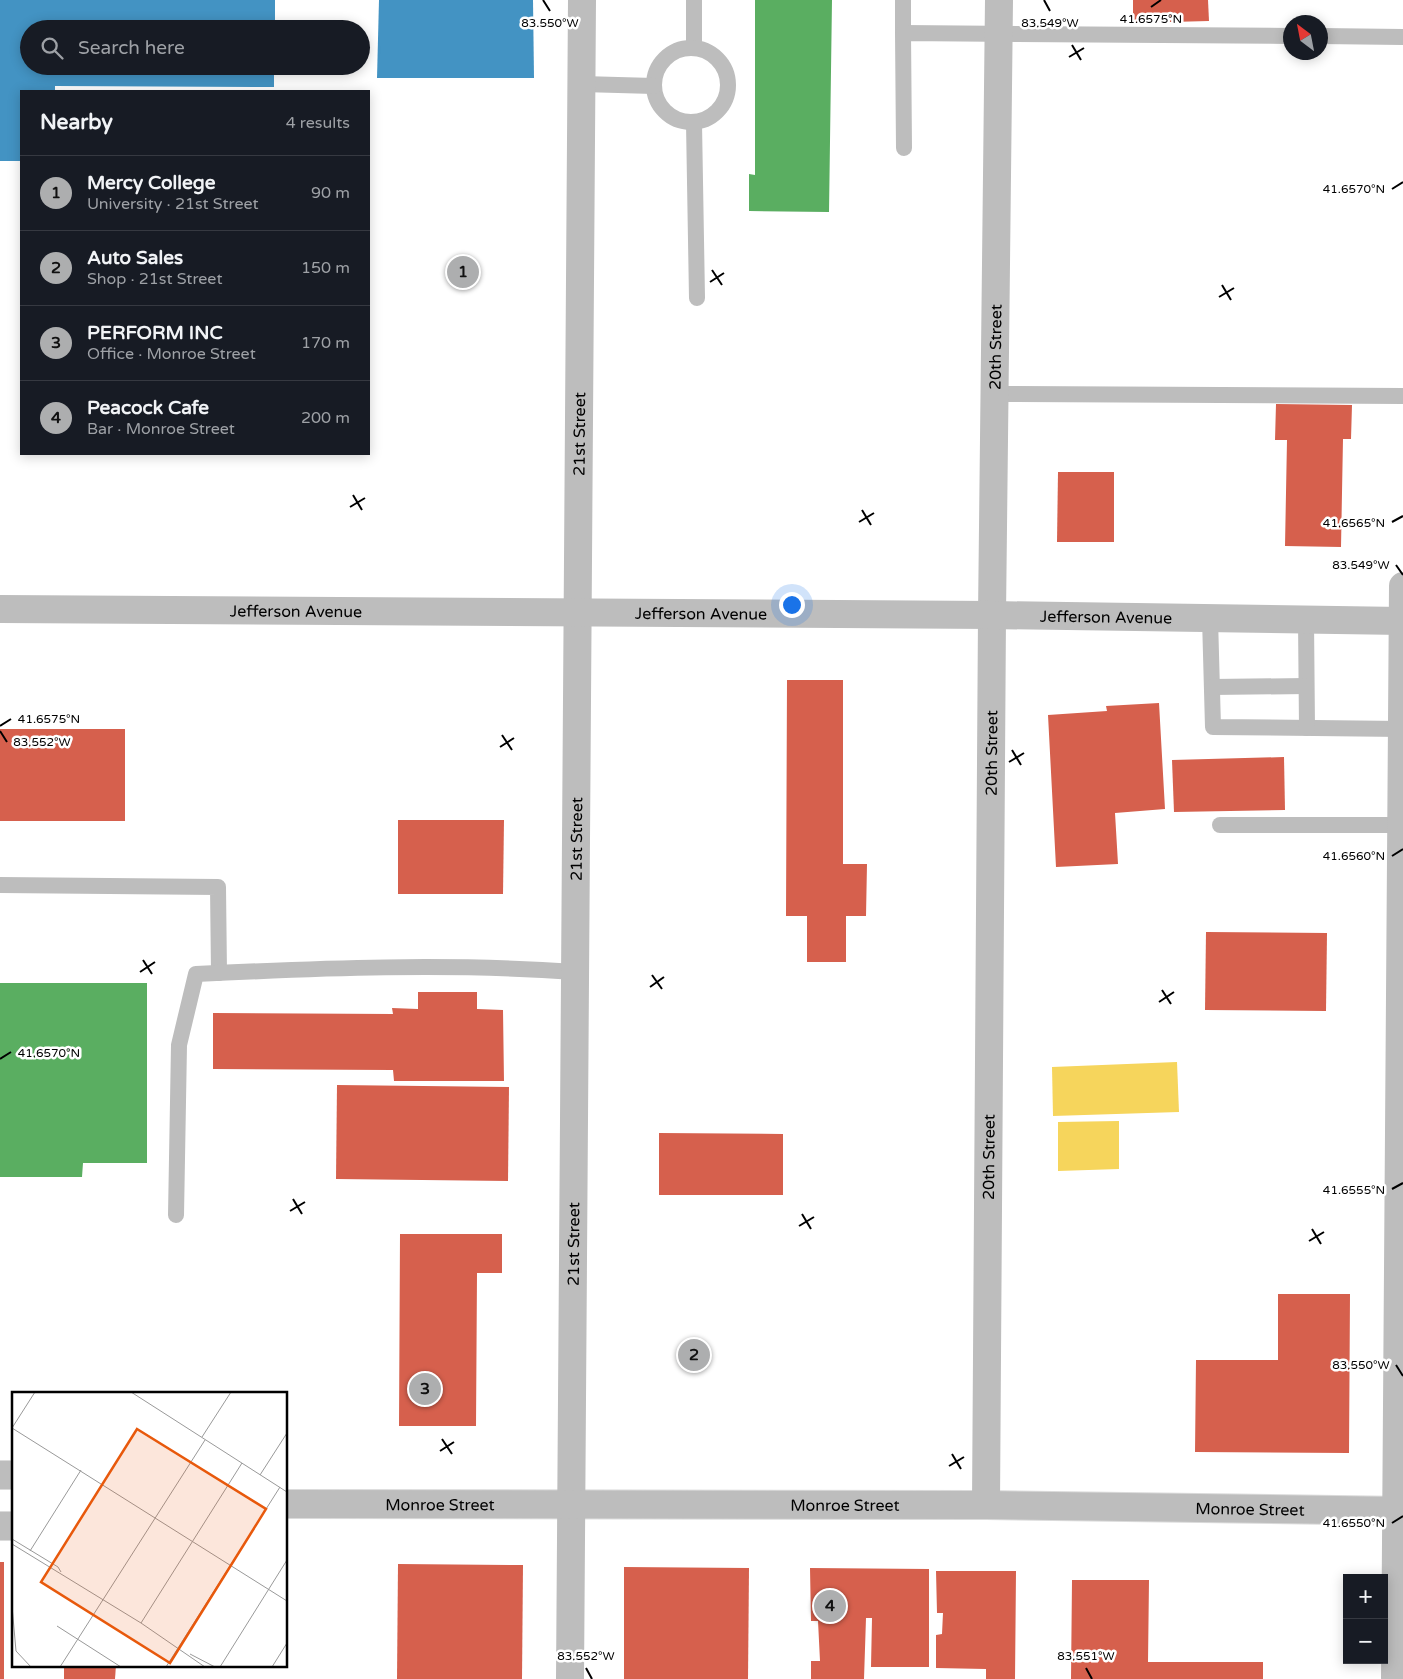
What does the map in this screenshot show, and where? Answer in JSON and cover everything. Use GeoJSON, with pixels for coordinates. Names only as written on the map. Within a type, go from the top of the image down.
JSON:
{"type":"FeatureCollection","features":[{"type":"Feature","properties":{"kind":"street","name":"21st Street"},"geometry":{"type":"LineString","coordinates":[[570,1679],[582,0]]}},
{"type":"Feature","properties":{"kind":"street","name":"20th Street"},"geometry":{"type":"LineString","coordinates":[[986,1505],[992,616],[999,0]]}},
{"type":"Feature","properties":{"kind":"street"},"geometry":{"type":"LineString","coordinates":[[1395,1679],[1399,1511],[1403,586]]}},
{"type":"Feature","properties":{"kind":"street","name":"Jefferson Avenue"},"geometry":{"type":"LineString","coordinates":[[0,609],[1403,621]]}},
{"type":"Feature","properties":{"kind":"street","name":"Monroe Street"},"geometry":{"type":"LineString","coordinates":[[288,1504],[986,1505],[1399,1511]]}},
{"type":"Feature","properties":{"kind":"lane"},"geometry":{"type":"LineString","coordinates":[[694,0],[694,48]]}},
{"type":"Feature","properties":{"kind":"lane"},"geometry":{"type":"LineString","coordinates":[[903,0],[904,148]]}},
{"type":"Feature","properties":{"kind":"lane"},"geometry":{"type":"LineString","coordinates":[[903,33],[1283,36]]}},
{"type":"Feature","properties":{"kind":"lane"},"geometry":{"type":"LineString","coordinates":[[1328,36],[1403,37]]}},
{"type":"Feature","properties":{"kind":"lane"},"geometry":{"type":"LineString","coordinates":[[694,48],[706,51],[717,58],[725,68],[729,80],[729,92],[717,114],[706,120],[694,123],[682,122],[671,118],[662,109],[656,98],[654,86],[655,74],[661,63],[670,54],[682,49],[694,48]]}},
{"type":"Feature","properties":{"kind":"lane"},"geometry":{"type":"LineString","coordinates":[[582,84],[654,86]]}},
{"type":"Feature","properties":{"kind":"lane"},"geometry":{"type":"LineString","coordinates":[[694,123],[697,298]]}},
{"type":"Feature","properties":{"kind":"lane"},"geometry":{"type":"LineString","coordinates":[[995,394],[1403,396]]}},
{"type":"Feature","properties":{"kind":"lane"},"geometry":{"type":"LineString","coordinates":[[1210,618],[1213,727],[1402,729]]}},
{"type":"Feature","properties":{"kind":"lane"},"geometry":{"type":"LineString","coordinates":[[1306,620],[1307,728]]}},
{"type":"Feature","properties":{"kind":"lane"},"geometry":{"type":"LineString","coordinates":[[1212,687],[1306,686]]}},
{"type":"Feature","properties":{"kind":"lane"},"geometry":{"type":"LineString","coordinates":[[1220,825],[1401,825]]}},
{"type":"Feature","properties":{"kind":"lane"},"geometry":{"type":"LineString","coordinates":[[0,885],[218,887],[219,973]]}},
{"type":"Feature","properties":{"kind":"lane"},"geometry":{"type":"LineString","coordinates":[[176,1215],[178,1045],[196,974],[274,970],[506,967],[575,972]]}},
{"type":"Feature","properties":{"kind":"building: Homes"},"geometry":{"type":"Polygon","coordinates":[[[1177,1062],[1179,1112],[1053,1116],[1052,1067],[1177,1062]]]}},
{"type":"Feature","properties":{"kind":"building: Homes"},"geometry":{"type":"Polygon","coordinates":[[[1119,1121],[1119,1169],[1058,1171],[1058,1122],[1119,1121]]]}},
{"type":"Feature","properties":{"kind":"building: Shops"},"geometry":{"type":"Polygon","coordinates":[[[1133,0],[1208,0],[1209,21],[1133,23],[1133,0]]]}},
{"type":"Feature","properties":{"kind":"building: Shops"},"geometry":{"type":"Polygon","coordinates":[[[1276,404],[1352,405],[1351,439],[1343,439],[1341,547],[1285,546],[1287,440],[1275,440],[1276,404]]]}},
{"type":"Feature","properties":{"kind":"building: Shops"},"geometry":{"type":"Polygon","coordinates":[[[1058,472],[1114,472],[1114,542],[1057,542],[1058,472]]]}},
{"type":"Feature","properties":{"kind":"building: Shops"},"geometry":{"type":"Polygon","coordinates":[[[787,680],[843,680],[843,864],[867,864],[866,916],[846,916],[846,962],[807,962],[807,916],[786,916],[787,680]]]}},
{"type":"Feature","properties":{"kind":"building: Shops"},"geometry":{"type":"Polygon","coordinates":[[[1159,703],[1165,809],[1115,813],[1118,864],[1056,867],[1048,715],[1107,711],[1106,706],[1159,703]]]}},
{"type":"Feature","properties":{"kind":"building: Shops"},"geometry":{"type":"Polygon","coordinates":[[[0,729],[125,729],[125,821],[0,821],[0,729]]]}},
{"type":"Feature","properties":{"kind":"building: Shops"},"geometry":{"type":"Polygon","coordinates":[[[1284,757],[1285,810],[1174,812],[1172,760],[1284,757]]]}},
{"type":"Feature","properties":{"kind":"building: Shops"},"geometry":{"type":"Polygon","coordinates":[[[398,820],[504,820],[503,894],[398,894],[398,820]]]}},
{"type":"Feature","properties":{"kind":"building: Shops"},"geometry":{"type":"Polygon","coordinates":[[[1206,932],[1327,933],[1326,1011],[1205,1010],[1206,932]]]}},
{"type":"Feature","properties":{"kind":"building: Shops"},"geometry":{"type":"Polygon","coordinates":[[[418,992],[477,992],[477,1009],[503,1010],[504,1081],[394,1081],[393,1070],[213,1069],[213,1013],[393,1014],[392,1008],[418,1009],[418,992]]]}},
{"type":"Feature","properties":{"kind":"building: Shops"},"geometry":{"type":"Polygon","coordinates":[[[337,1085],[509,1087],[508,1181],[336,1179],[337,1085]]]}},
{"type":"Feature","properties":{"kind":"building: Shops"},"geometry":{"type":"Polygon","coordinates":[[[659,1133],[783,1134],[783,1195],[659,1195],[659,1133]]]}},
{"type":"Feature","properties":{"kind":"building: Shops"},"geometry":{"type":"Polygon","coordinates":[[[400,1234],[502,1234],[502,1273],[477,1273],[476,1426],[399,1426],[400,1234]]]}},
{"type":"Feature","properties":{"kind":"building: Shops"},"geometry":{"type":"Polygon","coordinates":[[[1278,1294],[1350,1294],[1349,1453],[1195,1452],[1196,1360],[1278,1360],[1278,1294]]]}},
{"type":"Feature","properties":{"kind":"building: Shops"},"geometry":{"type":"Polygon","coordinates":[[[0,1562],[4,1562],[4,1679],[0,1679],[0,1562]]]}},
{"type":"Feature","properties":{"kind":"building: Shops"},"geometry":{"type":"Polygon","coordinates":[[[398,1564],[523,1565],[522,1679],[397,1679],[398,1564]]]}},
{"type":"Feature","properties":{"kind":"building: Shops"},"geometry":{"type":"Polygon","coordinates":[[[624,1567],[749,1568],[748,1679],[624,1679],[624,1567]]]}},
{"type":"Feature","properties":{"kind":"building: Shops"},"geometry":{"type":"Polygon","coordinates":[[[810,1568],[929,1569],[929,1667],[871,1667],[872,1618],[866,1618],[864,1679],[811,1679],[811,1661],[820,1661],[818,1621],[811,1621],[810,1568]]]}},
{"type":"Feature","properties":{"kind":"building: Shops"},"geometry":{"type":"Polygon","coordinates":[[[936,1571],[1016,1571],[1015,1679],[986,1679],[986,1669],[936,1668],[936,1635],[942,1634],[943,1613],[937,1613],[936,1571]]]}},
{"type":"Feature","properties":{"kind":"building: Shops"},"geometry":{"type":"Polygon","coordinates":[[[1072,1580],[1149,1580],[1148,1662],[1263,1662],[1263,1679],[1071,1679],[1072,1580]]]}},
{"type":"Feature","properties":{"kind":"building: Shops"},"geometry":{"type":"Polygon","coordinates":[[[64,1666],[116,1666],[115,1679],[64,1679],[64,1666]]]}},
{"type":"Feature","properties":{"kind":"building: Schools"},"geometry":{"type":"Polygon","coordinates":[[[0,0],[275,0],[275,20],[20,20],[20,75],[274,75],[274,87],[55,86],[55,90],[20,90],[20,161],[0,161],[0,0]]]}},
{"type":"Feature","properties":{"kind":"building: Schools"},"geometry":{"type":"Polygon","coordinates":[[[379,0],[533,0],[534,78],[377,78],[379,0]]]}},
{"type":"Feature","properties":{"kind":"building: Public"},"geometry":{"type":"Polygon","coordinates":[[[755,0],[832,0],[829,212],[749,211],[749,174],[755,175],[755,0]]]}},
{"type":"Feature","properties":{"kind":"building: Public"},"geometry":{"type":"Polygon","coordinates":[[[0,983],[147,983],[147,1163],[83,1163],[82,1177],[0,1177],[0,983]]]}},
{"type":"Feature","properties":{"kind":"place","name":"Mercy College"},"geometry":{"type":"Point","coordinates":[463,272]}},
{"type":"Feature","properties":{"kind":"place","name":"Auto Sales"},"geometry":{"type":"Point","coordinates":[694,1355]}},
{"type":"Feature","properties":{"kind":"place","name":"PERFORM INC"},"geometry":{"type":"Point","coordinates":[425,1389]}},
{"type":"Feature","properties":{"kind":"place","name":"Peacock Cafe"},"geometry":{"type":"Point","coordinates":[830,1606]}}]}
